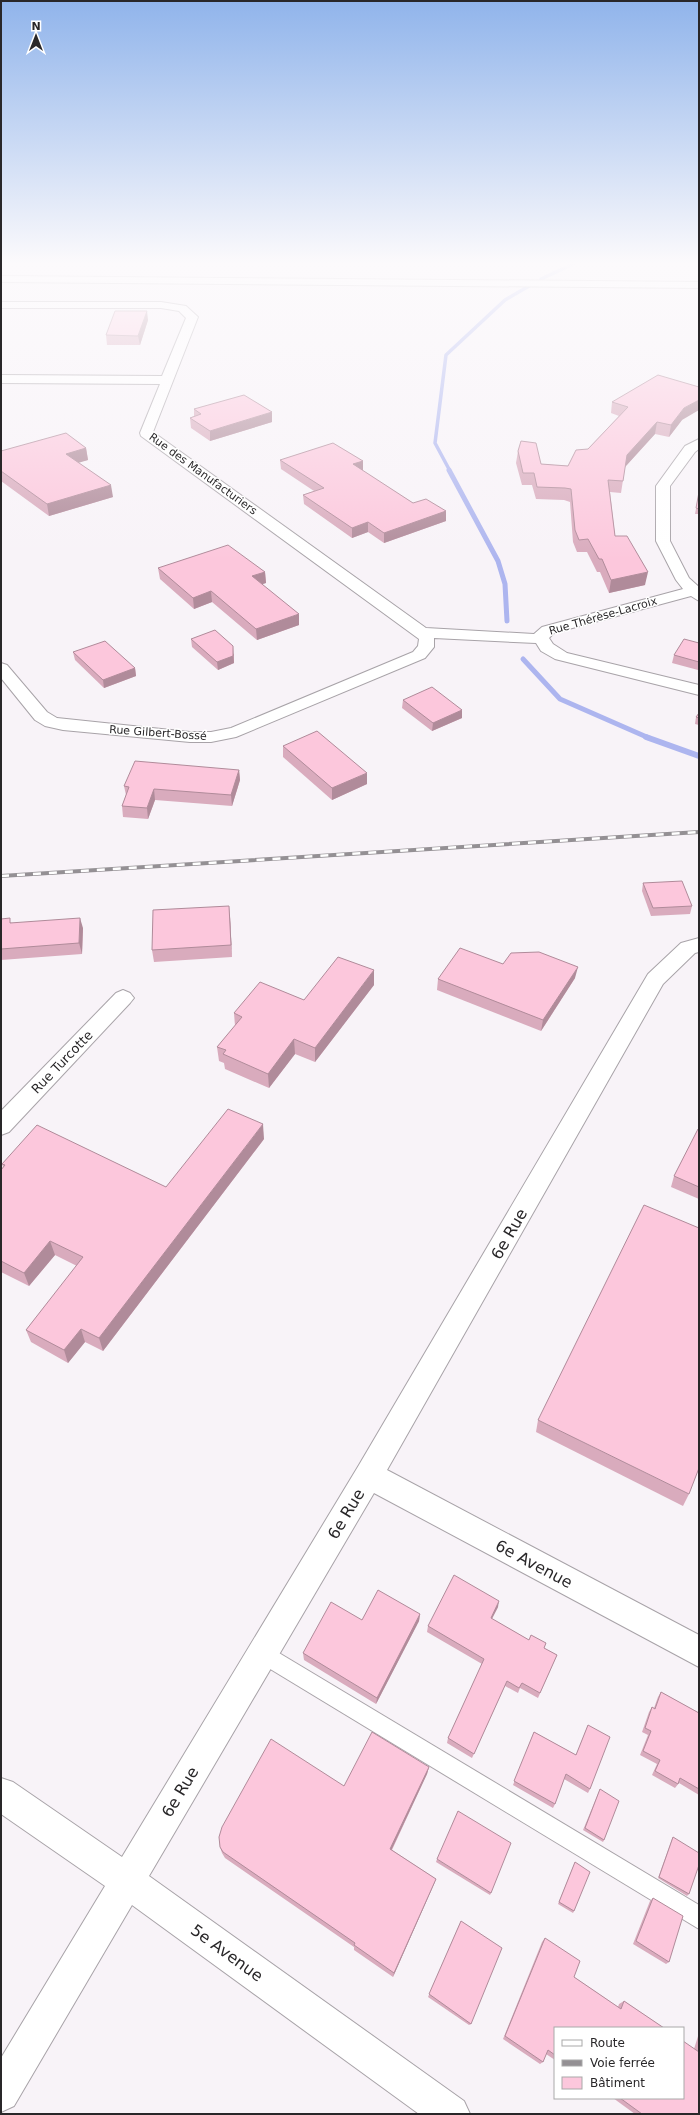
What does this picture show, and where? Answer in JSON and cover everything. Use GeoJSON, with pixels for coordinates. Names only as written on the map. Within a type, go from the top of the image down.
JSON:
{"type":"FeatureCollection","features":[{"type":"Feature","properties":{"kind":"main road"},"geometry":{"type":"LineString","coordinates":[[1,379],[168,380],[175,363]]}},
{"type":"Feature","properties":{"kind":"main road","name":"Rue des Manufacturiers"},"geometry":{"type":"LineString","coordinates":[[168,380],[146,433],[422,632]]}},
{"type":"Feature","properties":{"kind":"main road","name":"Rue Thérèse-Lacroix"},"geometry":{"type":"LineString","coordinates":[[696,593],[683,580],[663,541],[663,486],[690,449],[699,443]]}},
{"type":"Feature","properties":{"kind":"main road","name":"Rue Thérèse-Lacroix"},"geometry":{"type":"LineString","coordinates":[[696,593],[548,630],[542,634],[541,639],[544,646],[561,656],[699,690]]}},
{"type":"Feature","properties":{"kind":"main road"},"geometry":{"type":"LineString","coordinates":[[422,632],[541,639]]}},
{"type":"Feature","properties":{"kind":"main road","name":"Rue Gilbert-Bossé"},"geometry":{"type":"LineString","coordinates":[[1,668],[41,716],[50,722],[63,725],[211,737],[236,732],[419,655],[426,647],[427,639],[422,632]]}},
{"type":"Feature","properties":{"kind":"main road","name":"6e Rue"},"geometry":{"type":"LineString","coordinates":[[1,2093],[126,1880],[264,1654],[370,1475],[655,979],[688,948],[699,945]]}},
{"type":"Feature","properties":{"kind":"main road","name":"Rue Turcotte"},"geometry":{"type":"LineString","coordinates":[[1,1126],[123,998]]}},
{"type":"Feature","properties":{"kind":"main road","name":"6e Avenue"},"geometry":{"type":"LineString","coordinates":[[370,1475],[699,1652]]}},
{"type":"Feature","properties":{"kind":"main road","name":"5e Avenue"},"geometry":{"type":"LineString","coordinates":[[1,1794],[126,1880],[451,2114]]}},
{"type":"Feature","properties":{"kind":"lane"},"geometry":{"type":"LineString","coordinates":[[264,1654],[699,1918]]}},
{"type":"Feature","properties":{"kind":"building"},"geometry":{"type":"Polygon","coordinates":[[[658,375],[699,387],[699,400],[684,408],[671,425],[657,422],[627,455],[623,481],[608,480],[615,536],[627,536],[648,572],[611,580],[602,559],[599,559],[588,539],[579,540],[575,530],[571,489],[537,487],[534,473],[523,473],[518,451],[521,441],[536,443],[541,464],[568,466],[576,450],[588,449],[628,407],[612,402],[658,375]]]}},
{"type":"Feature","properties":{"kind":"building"},"geometry":{"type":"Polygon","coordinates":[[[244,395],[272,412],[210,431],[190,418],[201,414],[194,409],[244,395]]]}},
{"type":"Feature","properties":{"kind":"building"},"geometry":{"type":"Polygon","coordinates":[[[66,433],[86,448],[66,454],[111,485],[47,504],[1,471],[1,451],[66,433]]]}},
{"type":"Feature","properties":{"kind":"building"},"geometry":{"type":"Polygon","coordinates":[[[333,443],[363,461],[353,464],[413,503],[426,499],[446,511],[384,533],[368,522],[352,528],[303,495],[324,488],[280,460],[333,443]]]}},
{"type":"Feature","properties":{"kind":"building"},"geometry":{"type":"Polygon","coordinates":[[[699,492],[699,509],[696,508],[699,492]]]}},
{"type":"Feature","properties":{"kind":"building"},"geometry":{"type":"Polygon","coordinates":[[[228,545],[265,572],[252,576],[299,614],[256,629],[211,591],[193,598],[158,568],[228,545]]]}},
{"type":"Feature","properties":{"kind":"building"},"geometry":{"type":"Polygon","coordinates":[[[215,630],[233,646],[233,656],[217,662],[191,639],[215,630]]]}},
{"type":"Feature","properties":{"kind":"building"},"geometry":{"type":"Polygon","coordinates":[[[684,639],[699,643],[699,662],[674,655],[684,639]]]}},
{"type":"Feature","properties":{"kind":"building"},"geometry":{"type":"Polygon","coordinates":[[[105,641],[135,668],[103,680],[73,652],[105,641]]]}},
{"type":"Feature","properties":{"kind":"building"},"geometry":{"type":"Polygon","coordinates":[[[432,687],[462,710],[433,723],[403,700],[432,687]]]}},
{"type":"Feature","properties":{"kind":"building"},"geometry":{"type":"Polygon","coordinates":[[[317,731],[367,773],[332,788],[283,746],[317,731]]]}},
{"type":"Feature","properties":{"kind":"building"},"geometry":{"type":"Polygon","coordinates":[[[135,761],[239,770],[231,795],[154,789],[147,808],[122,806],[129,787],[124,786],[135,761]]]}},
{"type":"Feature","properties":{"kind":"building"},"geometry":{"type":"Polygon","coordinates":[[[682,881],[692,906],[653,908],[643,883],[682,881]]]}},
{"type":"Feature","properties":{"kind":"building"},"geometry":{"type":"Polygon","coordinates":[[[229,906],[231,945],[152,950],[153,910],[229,906]]]}},
{"type":"Feature","properties":{"kind":"building"},"geometry":{"type":"Polygon","coordinates":[[[10,918],[10,923],[80,918],[79,943],[1,949],[1,919],[10,918]]]}},
{"type":"Feature","properties":{"kind":"building"},"geometry":{"type":"Polygon","coordinates":[[[460,948],[503,964],[511,953],[539,952],[578,967],[543,1020],[438,979],[460,948]]]}},
{"type":"Feature","properties":{"kind":"building"},"geometry":{"type":"Polygon","coordinates":[[[338,957],[374,970],[315,1048],[294,1039],[268,1074],[223,1054],[226,1050],[217,1047],[242,1017],[234,1013],[260,982],[304,1000],[338,957]]]}},
{"type":"Feature","properties":{"kind":"building"},"geometry":{"type":"Polygon","coordinates":[[[228,1109],[263,1124],[99,1338],[81,1329],[64,1350],[26,1330],[83,1257],[50,1241],[24,1273],[1,1261],[1,1170],[5,1165],[2,1164],[37,1125],[166,1187],[228,1109]]]}},
{"type":"Feature","properties":{"kind":"building"},"geometry":{"type":"Polygon","coordinates":[[[699,1129],[699,1187],[674,1176],[699,1129]]]}},
{"type":"Feature","properties":{"kind":"building"},"geometry":{"type":"Polygon","coordinates":[[[644,1205],[699,1228],[699,1468],[689,1494],[538,1420],[644,1205]]]}},
{"type":"Feature","properties":{"kind":"building"},"geometry":{"type":"Polygon","coordinates":[[[454,1575],[499,1601],[491,1618],[529,1640],[531,1635],[546,1643],[544,1648],[557,1655],[540,1693],[522,1683],[519,1688],[507,1681],[474,1754],[448,1738],[484,1659],[428,1626],[454,1575]]]}},
{"type":"Feature","properties":{"kind":"building"},"geometry":{"type":"Polygon","coordinates":[[[378,1590],[420,1614],[377,1698],[303,1653],[331,1602],[362,1620],[378,1590]]]}},
{"type":"Feature","properties":{"kind":"building"},"geometry":{"type":"Polygon","coordinates":[[[661,1692],[699,1713],[699,1789],[680,1778],[678,1784],[655,1771],[660,1760],[643,1751],[651,1731],[645,1728],[652,1707],[655,1709],[661,1692]]]}},
{"type":"Feature","properties":{"kind":"building"},"geometry":{"type":"Polygon","coordinates":[[[588,1725],[610,1737],[590,1789],[566,1774],[555,1804],[514,1781],[534,1732],[576,1755],[588,1725]]]}},
{"type":"Feature","properties":{"kind":"building"},"geometry":{"type":"Polygon","coordinates":[[[372,1732],[429,1767],[390,1849],[436,1879],[394,1973],[354,1945],[355,1943],[223,1852],[220,1847],[219,1837],[222,1827],[271,1739],[344,1786],[372,1732]]]}},
{"type":"Feature","properties":{"kind":"building"},"geometry":{"type":"Polygon","coordinates":[[[600,1789],[619,1801],[604,1840],[585,1828],[600,1789]]]}},
{"type":"Feature","properties":{"kind":"building"},"geometry":{"type":"Polygon","coordinates":[[[458,1811],[511,1843],[491,1893],[437,1859],[458,1811]]]}},
{"type":"Feature","properties":{"kind":"building"},"geometry":{"type":"Polygon","coordinates":[[[673,1837],[699,1853],[699,1865],[689,1894],[659,1877],[673,1837]]]}},
{"type":"Feature","properties":{"kind":"building"},"geometry":{"type":"Polygon","coordinates":[[[575,1862],[590,1872],[574,1911],[559,1902],[575,1862]]]}},
{"type":"Feature","properties":{"kind":"building"},"geometry":{"type":"Polygon","coordinates":[[[653,1898],[683,1916],[669,1962],[636,1941],[653,1898]]]}},
{"type":"Feature","properties":{"kind":"building"},"geometry":{"type":"Polygon","coordinates":[[[461,1921],[502,1948],[471,2024],[429,1994],[461,1921]]]}},
{"type":"Feature","properties":{"kind":"building"},"geometry":{"type":"Polygon","coordinates":[[[545,1938],[580,1961],[574,1977],[621,2009],[624,2001],[663,2027],[554,2027],[554,2054],[548,2050],[543,2062],[505,2036],[545,1938]]]}},
{"type":"Feature","properties":{"kind":"building"},"geometry":{"type":"Polygon","coordinates":[[[684,2042],[699,2052],[699,2114],[642,2114],[621,2099],[684,2099],[684,2042]]]}},
{"type":"Feature","properties":{"kind":"waterway"},"geometry":{"type":"LineString","coordinates":[[445,363],[435,443],[450,471]]}},
{"type":"Feature","properties":{"kind":"waterway"},"geometry":{"type":"LineString","coordinates":[[449,470],[498,561],[505,584],[507,621]]}},
{"type":"Feature","properties":{"kind":"waterway"},"geometry":{"type":"LineString","coordinates":[[523,659],[560,699],[649,738]]}},
{"type":"Feature","properties":{"kind":"waterway"},"geometry":{"type":"LineString","coordinates":[[646,737],[699,756]]}},
{"type":"Feature","properties":{"kind":"railway"},"geometry":{"type":"LineString","coordinates":[[1,876],[699,832]]}}]}
